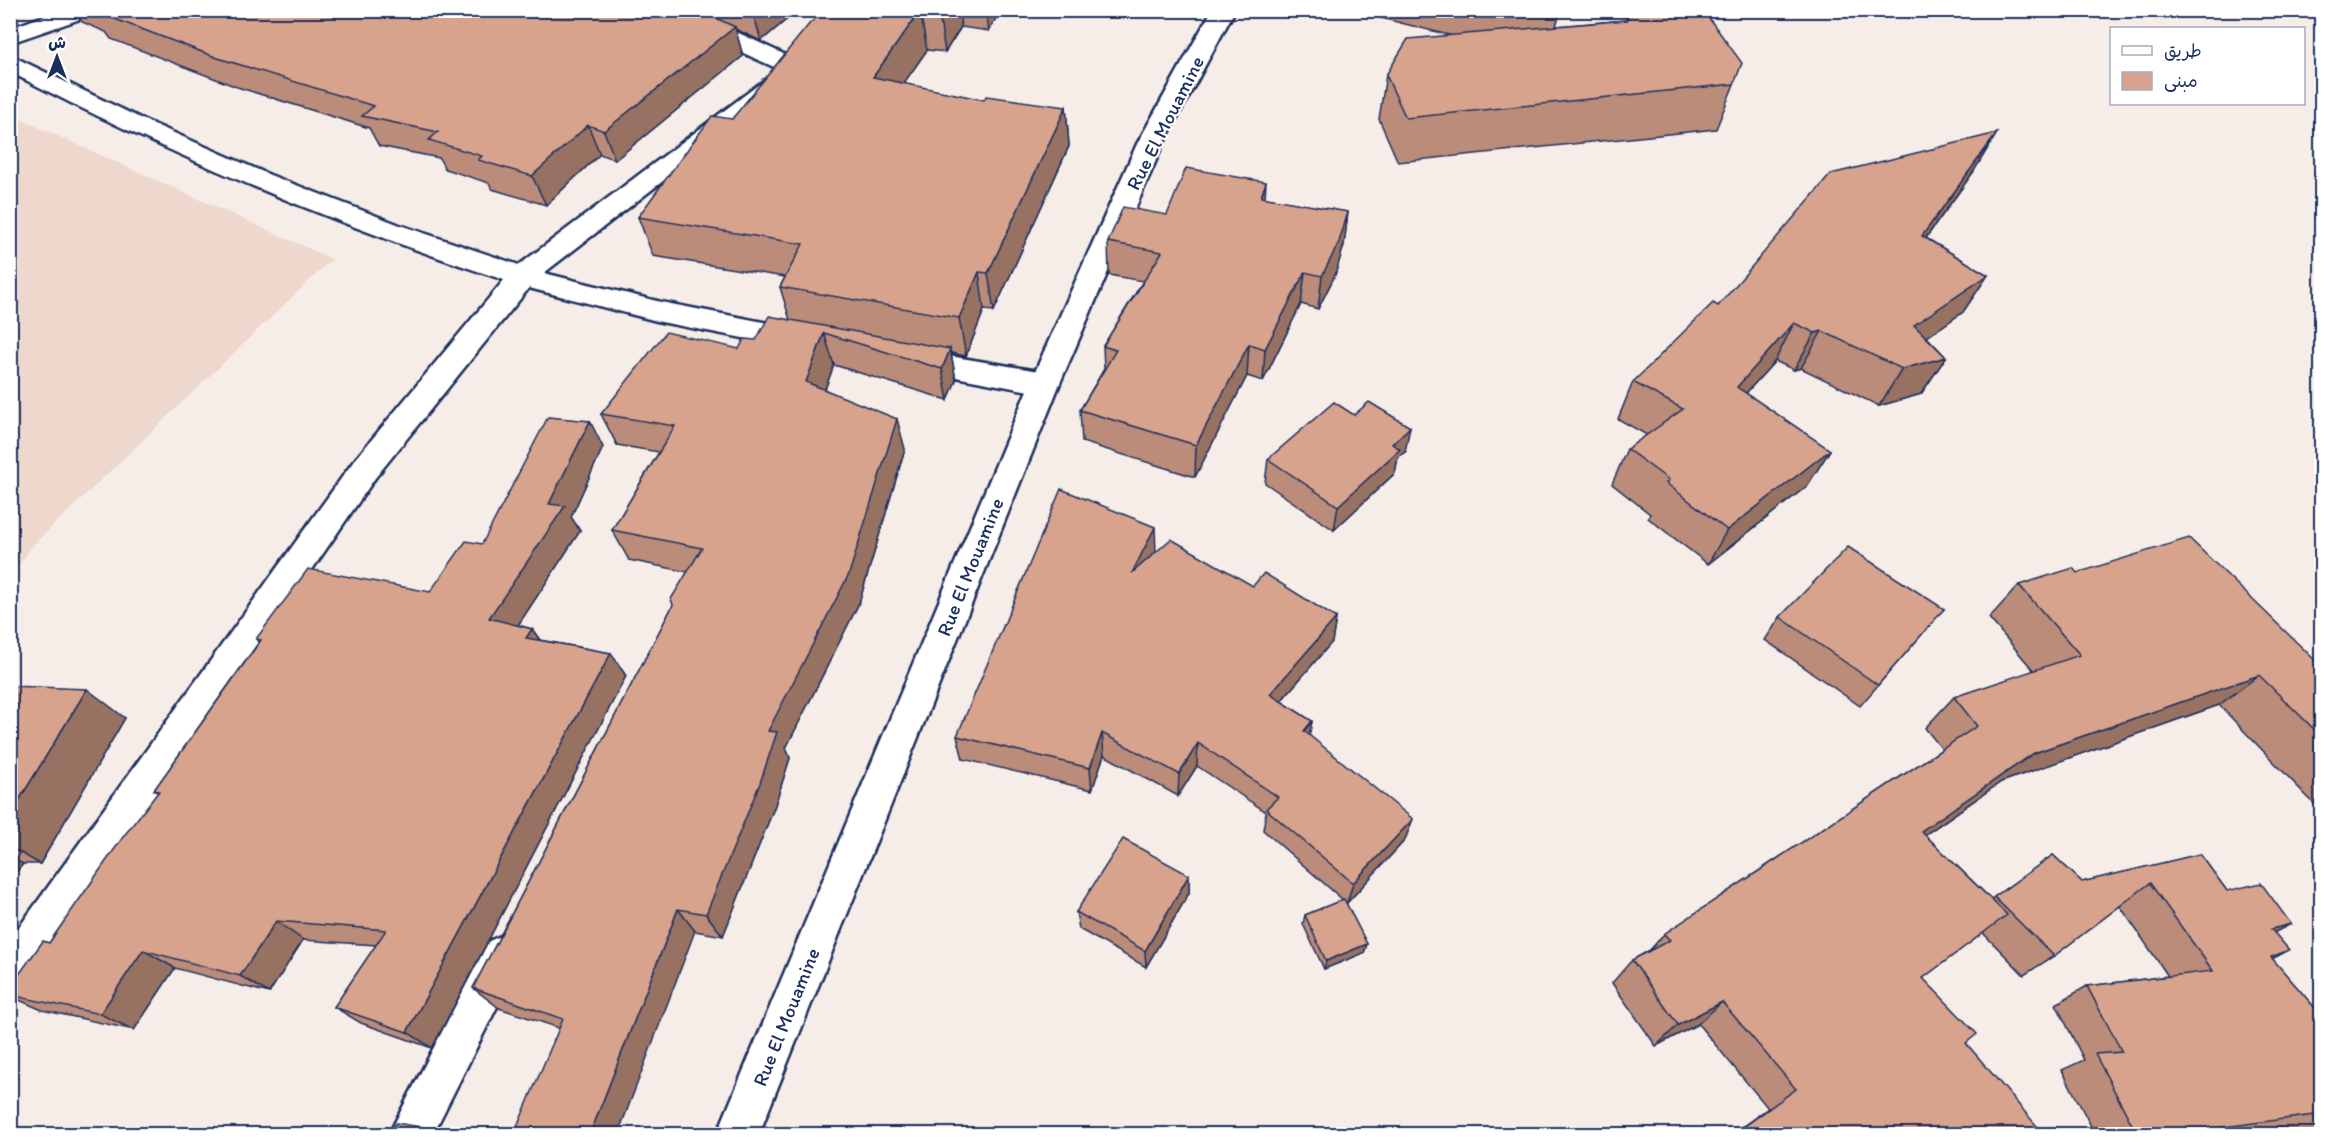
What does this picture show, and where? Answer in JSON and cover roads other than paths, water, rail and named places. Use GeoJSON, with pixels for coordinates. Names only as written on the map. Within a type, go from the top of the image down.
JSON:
{"type":"FeatureCollection","features":[{"type":"Feature","properties":{"kind":"street"},"geometry":{"type":"LineString","coordinates":[[10,36],[84,10]]}},
{"type":"Feature","properties":{"kind":"street"},"geometry":{"type":"LineString","coordinates":[[10,975],[364,470],[523,276],[804,60],[669,10]]}},
{"type":"Feature","properties":{"kind":"street","name":"Rue El Mouamine"},"geometry":{"type":"LineString","coordinates":[[738,1134],[1045,384],[1150,144],[1224,10]]}},
{"type":"Feature","properties":{"kind":"street"},"geometry":{"type":"LineString","coordinates":[[10,62],[82,100],[362,222],[523,276],[710,323],[825,344]]}},
{"type":"Feature","properties":{"kind":"street"},"geometry":{"type":"LineString","coordinates":[[883,354],[1045,384]]}},
{"type":"Feature","properties":{"kind":"street"},"geometry":{"type":"LineString","coordinates":[[410,1134],[518,925]]}}]}
